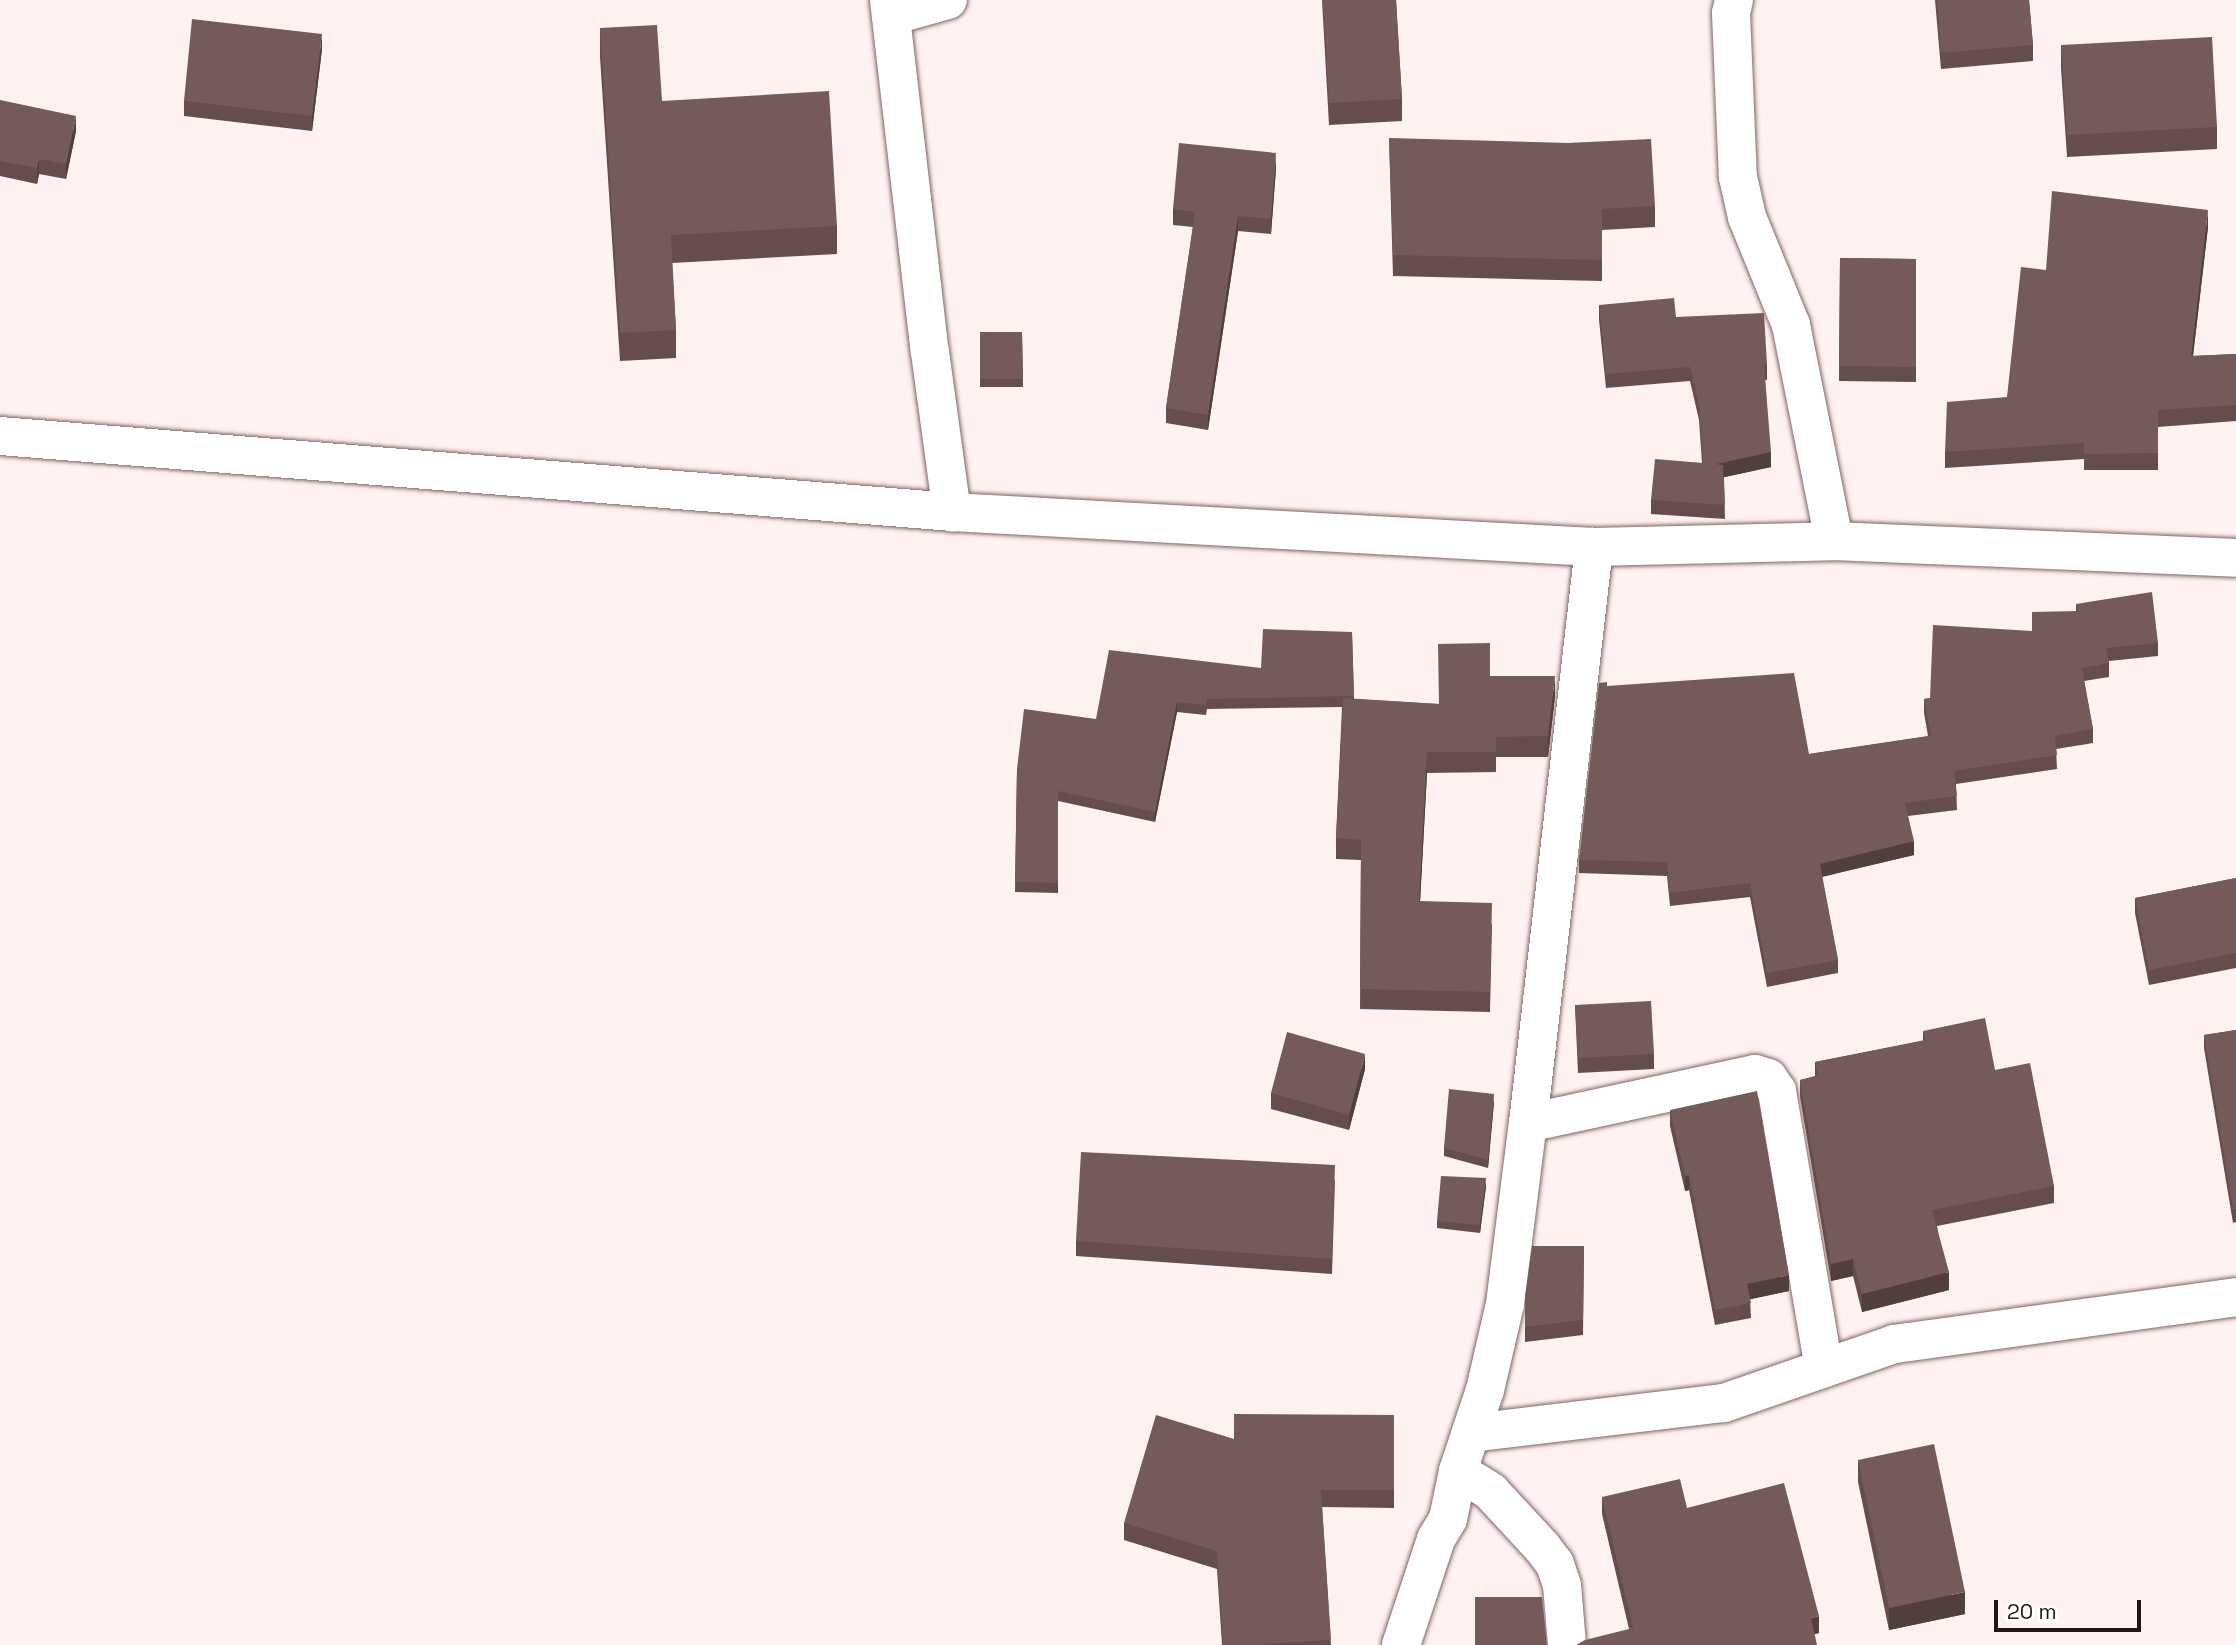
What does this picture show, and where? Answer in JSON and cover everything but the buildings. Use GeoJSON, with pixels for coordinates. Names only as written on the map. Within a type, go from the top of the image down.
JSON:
{"type":"FeatureCollection","features":[{"type":"Feature","properties":{"kind":"street"},"geometry":{"type":"LineString","coordinates":[[948,0],[890,8],[930,352],[952,512]]}},
{"type":"Feature","properties":{"kind":"street"},"geometry":{"type":"LineString","coordinates":[[1734,0],[1731,13],[1738,177],[1746,218],[1791,325],[1833,541]]}},
{"type":"Feature","properties":{"kind":"street"},"geometry":{"type":"LineString","coordinates":[[0,436],[952,512],[1594,547],[1833,541],[2236,558]]}},
{"type":"Feature","properties":{"kind":"street"},"geometry":{"type":"LineString","coordinates":[[1401,1645],[1436,1539],[1447,1519],[1458,1471],[1485,1390],[1505,1304],[1594,547]]}},
{"type":"Feature","properties":{"kind":"street"},"geometry":{"type":"LineString","coordinates":[[1528,1122],[1755,1074],[1768,1078],[1777,1091],[1824,1368]]}},
{"type":"Feature","properties":{"kind":"street"},"geometry":{"type":"LineString","coordinates":[[1471,1433],[1724,1404],[1894,1344],[2236,1297]]}},
{"type":"Feature","properties":{"kind":"street"},"geometry":{"type":"LineString","coordinates":[[1458,1471],[1491,1492],[1555,1564],[1562,1585],[1567,1645]]}}]}
